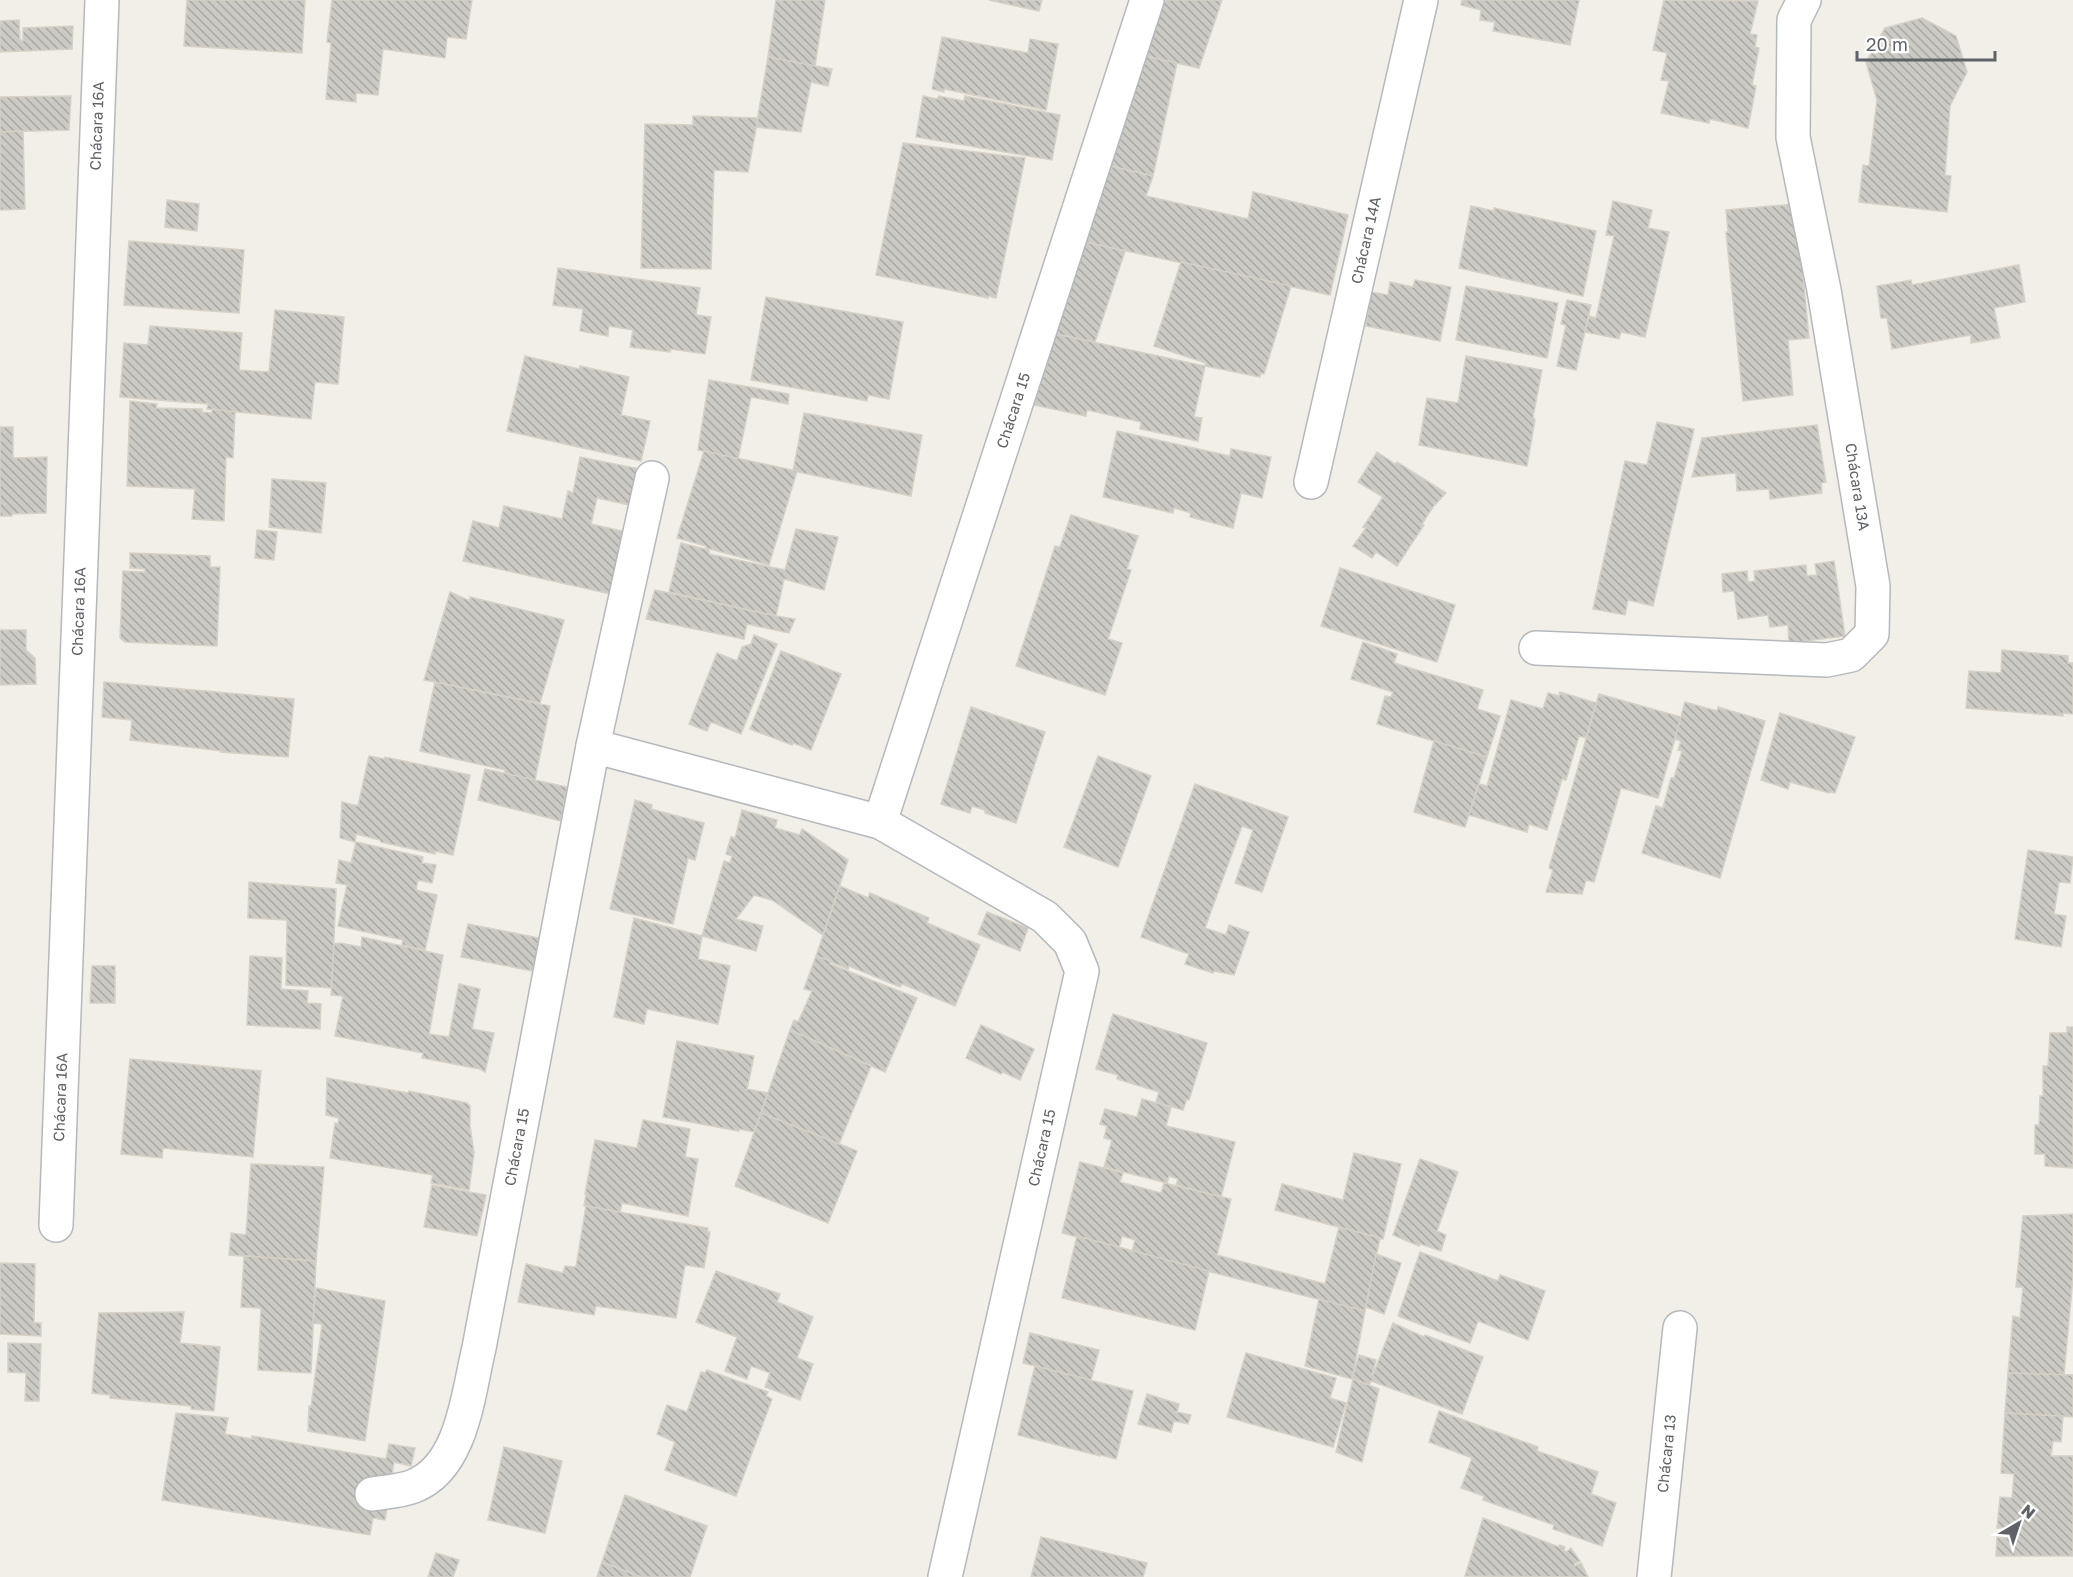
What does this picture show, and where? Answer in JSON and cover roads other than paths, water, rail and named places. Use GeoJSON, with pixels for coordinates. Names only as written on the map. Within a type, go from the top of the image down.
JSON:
{"type":"FeatureCollection","features":[{"type":"Feature","properties":{"kind":"street","name":"Chácara 16A"},"geometry":{"type":"LineString","coordinates":[[56,1225],[102,0]]}},
{"type":"Feature","properties":{"kind":"street","name":"Chácara 15"},"geometry":{"type":"LineString","coordinates":[[880,822],[1147,0]]}},
{"type":"Feature","properties":{"kind":"street","name":"Chácara 14A"},"geometry":{"type":"LineString","coordinates":[[1311,482],[1421,0]]}},
{"type":"Feature","properties":{"kind":"street","name":"Chácara 13A"},"geometry":{"type":"LineString","coordinates":[[1536,648],[1827,660],[1851,655],[1872,634],[1872,575],[1824,290],[1792,137],[1794,20],[1804,0]]}},
{"type":"Feature","properties":{"kind":"street","name":"Chácara 15"},"geometry":{"type":"LineString","coordinates":[[372,1494],[414,1486],[445,1463],[456,1442],[479,1348],[593,746],[652,478]]}},
{"type":"Feature","properties":{"kind":"street","name":"Chácara 15"},"geometry":{"type":"LineString","coordinates":[[593,746],[880,822],[1045,917],[1070,942],[1082,971],[945,1577]]}},
{"type":"Feature","properties":{"kind":"street","name":"Chácara 13"},"geometry":{"type":"LineString","coordinates":[[1654,1577],[1680,1328]]}}]}
